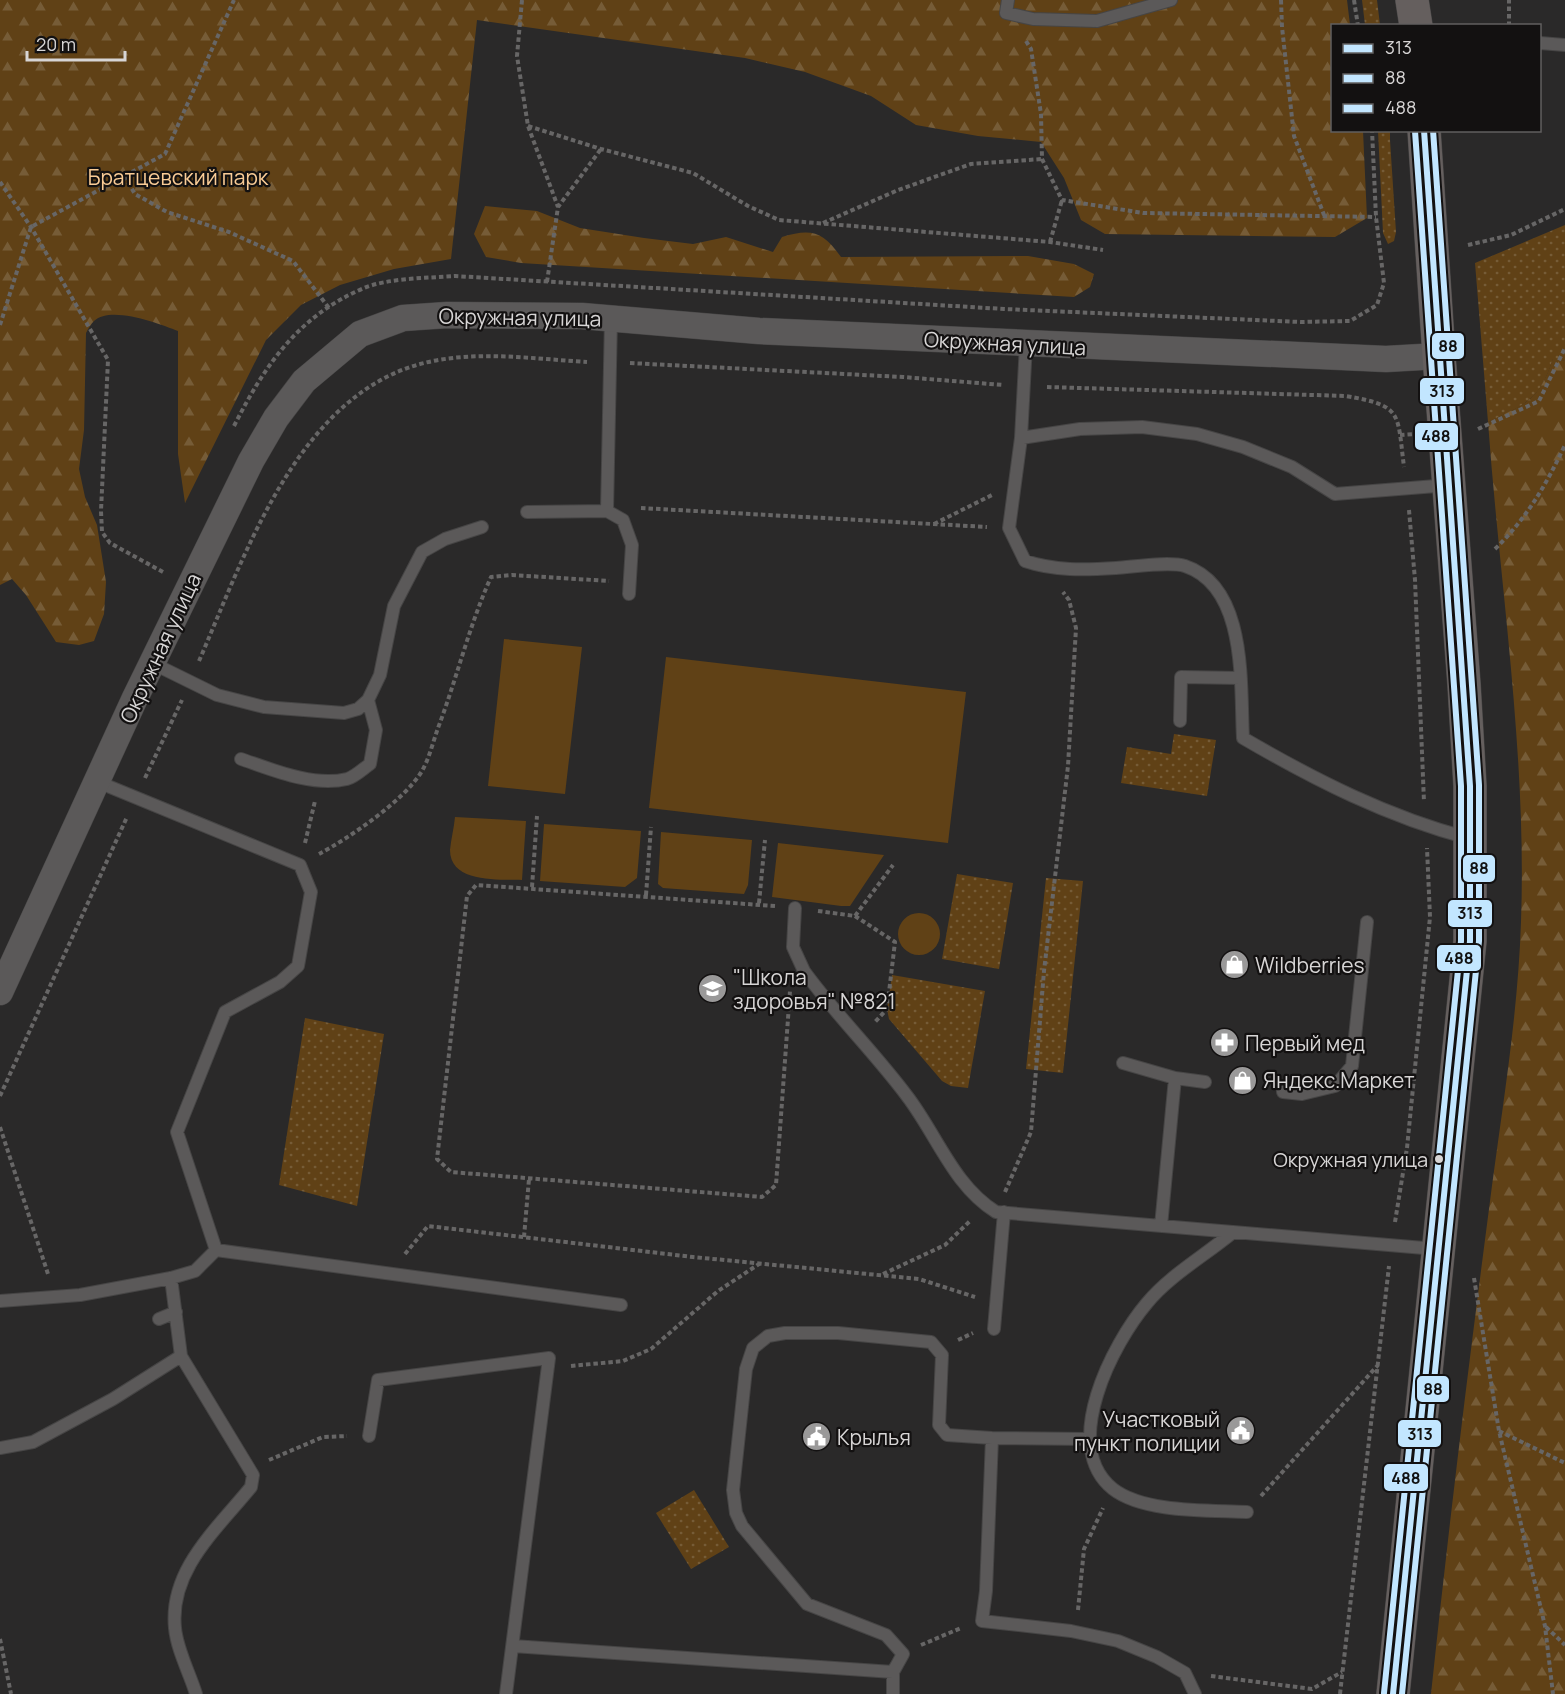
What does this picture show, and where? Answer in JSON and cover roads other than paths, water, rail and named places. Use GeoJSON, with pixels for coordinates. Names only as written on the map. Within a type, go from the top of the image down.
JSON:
{"type":"FeatureCollection","features":[{"type":"Feature","properties":{"kind":"main road"},"geometry":{"type":"LineString","coordinates":[[1412,0],[1416,24]]}},
{"type":"Feature","properties":{"kind":"main road"},"geometry":{"type":"LineString","coordinates":[[1393,1694],[1470,941],[1471,838],[1463,663],[1438,356],[1424,132]]}},
{"type":"Feature","properties":{"kind":"street","name":"Окружная улица"},"geometry":{"type":"LineString","coordinates":[[0,992],[152,663],[246,471],[276,417],[304,381],[360,334],[403,318],[447,315],[611,318],[759,331],[1026,344],[1386,359],[1438,356]]}},
{"type":"Feature","properties":{"kind":"lane"},"geometry":{"type":"LineString","coordinates":[[1008,0],[1006,13],[1033,19],[1097,21],[1171,0]]}},
{"type":"Feature","properties":{"kind":"lane"},"geometry":{"type":"LineString","coordinates":[[1541,42],[1565,45]]}},
{"type":"Feature","properties":{"kind":"lane"},"geometry":{"type":"LineString","coordinates":[[607,511],[611,318]]}},
{"type":"Feature","properties":{"kind":"lane"},"geometry":{"type":"LineString","coordinates":[[1026,344],[1021,438],[1009,528],[1025,561],[1047,569],[1184,566],[1208,580],[1226,606],[1237,636],[1243,738],[1302,773],[1425,827],[1471,838]]}},
{"type":"Feature","properties":{"kind":"lane"},"geometry":{"type":"LineString","coordinates":[[1021,438],[1080,429],[1142,427],[1197,434],[1243,447],[1293,467],[1335,494],[1450,485]]}},
{"type":"Feature","properties":{"kind":"lane"},"geometry":{"type":"LineString","coordinates":[[527,512],[607,511],[623,520],[632,545],[630,588]]}},
{"type":"Feature","properties":{"kind":"lane"},"geometry":{"type":"LineString","coordinates":[[152,663],[217,695],[264,707],[306,712],[344,713],[358,709],[368,700],[380,675],[394,606],[423,552],[445,539],[482,527]]}},
{"type":"Feature","properties":{"kind":"lane"},"geometry":{"type":"LineString","coordinates":[[1180,722],[1181,677],[1240,678]]}},
{"type":"Feature","properties":{"kind":"lane"},"geometry":{"type":"LineString","coordinates":[[241,759],[279,772],[320,780],[348,779],[370,764],[376,730],[368,700]]}},
{"type":"Feature","properties":{"kind":"lane"},"geometry":{"type":"LineString","coordinates":[[98,782],[300,864],[311,892],[297,966],[279,982],[225,1012],[177,1132],[216,1250]]}},
{"type":"Feature","properties":{"kind":"lane"},"geometry":{"type":"LineString","coordinates":[[795,908],[793,947],[804,971],[908,1096],[966,1188],[997,1211],[1440,1250]]}},
{"type":"Feature","properties":{"kind":"lane"},"geometry":{"type":"LineString","coordinates":[[1283,1092],[1302,1094],[1335,1086],[1352,1066],[1368,922]]}},
{"type":"Feature","properties":{"kind":"lane"},"geometry":{"type":"LineString","coordinates":[[1123,1063],[1175,1078],[1205,1082]]}},
{"type":"Feature","properties":{"kind":"lane"},"geometry":{"type":"LineString","coordinates":[[1161,1226],[1175,1078]]}},
{"type":"Feature","properties":{"kind":"lane"},"geometry":{"type":"LineString","coordinates":[[994,1329],[997,1211]]}},
{"type":"Feature","properties":{"kind":"lane"},"geometry":{"type":"LineString","coordinates":[[1232,1233],[1147,1302],[1121,1341],[1105,1372],[1093,1410],[1089,1439],[1096,1467],[1113,1489],[1138,1501],[1176,1508],[1247,1512]]}},
{"type":"Feature","properties":{"kind":"lane"},"geometry":{"type":"LineString","coordinates":[[216,1250],[621,1305]]}},
{"type":"Feature","properties":{"kind":"lane"},"geometry":{"type":"LineString","coordinates":[[0,1301],[56,1297],[171,1278],[195,1271],[216,1250]]}},
{"type":"Feature","properties":{"kind":"lane"},"geometry":{"type":"LineString","coordinates":[[171,1278],[181,1356],[253,1475],[250,1486],[188,1563],[176,1595],[175,1630],[196,1694]]}},
{"type":"Feature","properties":{"kind":"lane"},"geometry":{"type":"LineString","coordinates":[[159,1318],[176,1312]]}},
{"type":"Feature","properties":{"kind":"lane"},"geometry":{"type":"LineString","coordinates":[[893,1694],[893,1672],[903,1654],[886,1635],[807,1604],[742,1526],[736,1513],[733,1490],[746,1369],[753,1348],[768,1336],[785,1333],[838,1333],[931,1342],[942,1355],[939,1425],[947,1434],[992,1438],[1089,1439]]}},
{"type":"Feature","properties":{"kind":"lane"},"geometry":{"type":"LineString","coordinates":[[0,1448],[33,1442],[113,1399],[181,1356]]}},
{"type":"Feature","properties":{"kind":"lane"},"geometry":{"type":"LineString","coordinates":[[369,1436],[378,1380],[549,1358],[506,1694]]}},
{"type":"Feature","properties":{"kind":"lane"},"geometry":{"type":"LineString","coordinates":[[992,1438],[986,1591],[982,1622],[1076,1632],[1118,1641],[1157,1657],[1185,1673],[1195,1694]]}},
{"type":"Feature","properties":{"kind":"lane"},"geometry":{"type":"LineString","coordinates":[[513,1646],[893,1672]]}},
{"type":"Feature","properties":{"kind":"place","name":"Wildberries"},"geometry":{"type":"Point","coordinates":[1234,965]}},
{"type":"Feature","properties":{"kind":"place","name":"\"Школа здоровья\" №821"},"geometry":{"type":"Point","coordinates":[712,989]}},
{"type":"Feature","properties":{"kind":"place","name":"Первый мед"},"geometry":{"type":"Point","coordinates":[1224,1043]}},
{"type":"Feature","properties":{"kind":"place","name":"Яндекс.Маркет"},"geometry":{"type":"Point","coordinates":[1242,1080]}},
{"type":"Feature","properties":{"kind":"place","name":"Окружная улица"},"geometry":{"type":"Point","coordinates":[1439,1159]}},
{"type":"Feature","properties":{"kind":"place","name":"Участковый пункт полиции"},"geometry":{"type":"Point","coordinates":[1241,1431]}},
{"type":"Feature","properties":{"kind":"place","name":"Крылья"},"geometry":{"type":"Point","coordinates":[816,1437]}},
{"type":"Feature","properties":{"kind":"park label","name":"Братцевский парк"},"geometry":{"type":"Point","coordinates":[178,177]}}]}
